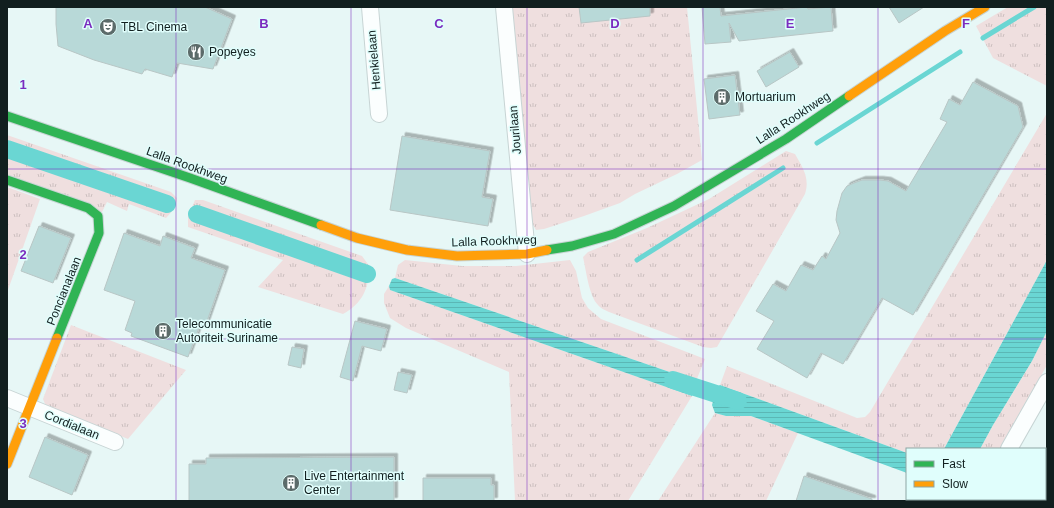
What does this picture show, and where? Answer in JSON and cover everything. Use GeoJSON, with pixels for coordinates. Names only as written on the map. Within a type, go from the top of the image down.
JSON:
{"type":"FeatureCollection","features":[{"type":"Feature","properties":{"kind":"street","name":"Henkielaan"},"geometry":{"type":"LineString","coordinates":[[370,7],[378,114]]}},
{"type":"Feature","properties":{"kind":"street","name":"Jourilaan"},"geometry":{"type":"LineString","coordinates":[[504,7],[527,254]]}},
{"type":"Feature","properties":{"kind":"street","name":"Lalla Rookhweg"},"geometry":{"type":"LineString","coordinates":[[7,116],[190,178],[357,238],[407,250],[457,256],[527,254],[572,246],[614,234],[674,206],[786,139],[945,31],[985,7]]}},
{"type":"Feature","properties":{"kind":"street","name":"Poncianalaan"},"geometry":{"type":"LineString","coordinates":[[7,180],[88,208],[98,216],[99,233],[7,464]]}},
{"type":"Feature","properties":{"kind":"street"},"geometry":{"type":"LineString","coordinates":[[1010,448],[1047,382]]}},
{"type":"Feature","properties":{"kind":"street","name":"Cordialaan"},"geometry":{"type":"LineString","coordinates":[[7,398],[115,442]]}},
{"type":"Feature","properties":{"kind":"green space"},"geometry":{"type":"Polygon","coordinates":[[[509,7],[687,7],[702,160],[620,203],[544,229],[536,230],[532,223],[509,7]]]}},
{"type":"Feature","properties":{"kind":"green space"},"geometry":{"type":"Polygon","coordinates":[[[1008,7],[1047,7],[1047,86],[993,58],[976,26],[1008,7]]]}},
{"type":"Feature","properties":{"kind":"green space"},"geometry":{"type":"Polygon","coordinates":[[[1047,113],[1047,260],[945,448],[906,448],[906,453],[720,385],[727,366],[857,418],[865,417],[870,412],[1047,113]]]}},
{"type":"Feature","properties":{"kind":"green space"},"geometry":{"type":"Polygon","coordinates":[[[7,135],[171,192],[177,198],[175,207],[166,218],[129,204],[127,211],[107,202],[102,212],[7,175],[7,135]]]}},
{"type":"Feature","properties":{"kind":"green space"},"geometry":{"type":"Polygon","coordinates":[[[786,151],[795,154],[805,173],[807,183],[805,194],[717,347],[703,347],[609,312],[599,306],[592,296],[583,257],[588,252],[647,228],[709,199],[786,151]]]}},
{"type":"Feature","properties":{"kind":"green space"},"geometry":{"type":"Polygon","coordinates":[[[7,187],[40,199],[8,290],[7,289],[7,187]]]}},
{"type":"Feature","properties":{"kind":"green space"},"geometry":{"type":"Polygon","coordinates":[[[195,200],[203,200],[362,256],[370,267],[368,282],[363,295],[350,310],[343,314],[258,287],[283,260],[188,227],[188,217],[195,200]]]}},
{"type":"Feature","properties":{"kind":"green space"},"geometry":{"type":"Polygon","coordinates":[[[405,260],[462,266],[516,266],[570,260],[576,271],[582,298],[588,308],[601,319],[705,359],[696,381],[395,278],[398,265],[405,260]]]}},
{"type":"Feature","properties":{"kind":"green space"},"geometry":{"type":"Polygon","coordinates":[[[389,286],[390,290],[692,396],[628,501],[515,501],[509,372],[406,328],[390,318],[384,303],[384,294],[389,286]]]}},
{"type":"Feature","properties":{"kind":"green space"},"geometry":{"type":"Polygon","coordinates":[[[71,325],[186,370],[128,439],[49,407],[45,404],[43,399],[71,325]]]}},
{"type":"Feature","properties":{"kind":"green space"},"geometry":{"type":"Polygon","coordinates":[[[1047,331],[1047,365],[1001,448],[981,448],[993,425],[1032,361],[1047,331]]]}},
{"type":"Feature","properties":{"kind":"green space"},"geometry":{"type":"Polygon","coordinates":[[[715,413],[726,416],[751,416],[798,433],[766,501],[658,501],[715,413]]]}},
{"type":"Feature","properties":{"kind":"water"},"geometry":{"type":"Polygon","coordinates":[[[1047,260],[1047,331],[1032,361],[981,448],[945,448],[1047,260]]]}},
{"type":"Feature","properties":{"kind":"water"},"geometry":{"type":"Polygon","coordinates":[[[395,278],[696,381],[697,384],[692,396],[390,290],[389,286],[392,279],[395,278]]]}},
{"type":"Feature","properties":{"kind":"water"},"geometry":{"type":"Polygon","coordinates":[[[720,385],[906,453],[906,473],[751,416],[726,416],[715,413],[712,405],[717,387],[720,385]]]}},
{"type":"Feature","properties":{"kind":"water"},"geometry":{"type":"Polygon","coordinates":[[[918,500],[954,500],[953,501],[918,500]]]}},
{"type":"Feature","properties":{"kind":"building"},"geometry":{"type":"Polygon","coordinates":[[[56,7],[205,7],[232,19],[213,69],[177,63],[172,77],[145,69],[142,74],[94,60],[58,46],[56,7]]]}},
{"type":"Feature","properties":{"kind":"building"},"geometry":{"type":"Polygon","coordinates":[[[579,7],[650,7],[650,16],[581,23],[579,7]]]}},
{"type":"Feature","properties":{"kind":"building"},"geometry":{"type":"Polygon","coordinates":[[[702,7],[720,7],[721,16],[807,7],[808,9],[831,7],[833,31],[739,41],[729,23],[731,42],[705,44],[702,7]]]}},
{"type":"Feature","properties":{"kind":"building"},"geometry":{"type":"Polygon","coordinates":[[[889,7],[924,7],[899,23],[889,7]]]}},
{"type":"Feature","properties":{"kind":"building"},"geometry":{"type":"Polygon","coordinates":[[[790,52],[799,67],[766,87],[757,71],[790,52]]]}},
{"type":"Feature","properties":{"kind":"building","name":"Mortuarium"},"geometry":{"type":"Polygon","coordinates":[[[735,75],[740,115],[709,119],[704,79],[735,75]]]}},
{"type":"Feature","properties":{"kind":"building"},"geometry":{"type":"Polygon","coordinates":[[[973,82],[1018,106],[1023,127],[913,315],[882,298],[843,364],[821,353],[807,378],[757,349],[774,321],[756,311],[773,284],[786,291],[801,265],[813,270],[822,256],[826,259],[840,233],[836,220],[837,211],[842,193],[847,186],[862,180],[880,180],[888,181],[906,191],[947,122],[940,119],[949,99],[960,105],[973,82]]]}},
{"type":"Feature","properties":{"kind":"building"},"geometry":{"type":"Polygon","coordinates":[[[402,136],[490,151],[482,197],[493,199],[488,226],[390,210],[402,136]]]}},
{"type":"Feature","properties":{"kind":"building"},"geometry":{"type":"Polygon","coordinates":[[[39,226],[71,238],[53,283],[21,271],[39,226]]]}},
{"type":"Feature","properties":{"kind":"building"},"geometry":{"type":"Polygon","coordinates":[[[124,233],[160,246],[163,236],[195,248],[191,258],[225,270],[205,327],[200,325],[188,357],[131,336],[132,333],[125,330],[135,301],[104,290],[124,233]]]}},
{"type":"Feature","properties":{"kind":"building"},"geometry":{"type":"Polygon","coordinates":[[[355,321],[387,329],[381,351],[362,346],[353,381],[340,377],[355,321]]]}},
{"type":"Feature","properties":{"kind":"building"},"geometry":{"type":"Polygon","coordinates":[[[292,347],[304,349],[301,368],[288,365],[292,347]]]}},
{"type":"Feature","properties":{"kind":"building"},"geometry":{"type":"Polygon","coordinates":[[[398,372],[412,375],[407,393],[394,390],[398,372]]]}},
{"type":"Feature","properties":{"kind":"building"},"geometry":{"type":"Polygon","coordinates":[[[45,437],[88,455],[72,495],[29,477],[45,437]]]}},
{"type":"Feature","properties":{"kind":"building","name":"Live Entertainment Center"},"geometry":{"type":"Polygon","coordinates":[[[394,457],[394,501],[189,501],[189,464],[206,464],[206,458],[394,457]]]}},
{"type":"Feature","properties":{"kind":"building"},"geometry":{"type":"Polygon","coordinates":[[[804,476],[872,499],[872,501],[796,501],[804,476]]]}},
{"type":"Feature","properties":{"kind":"building"},"geometry":{"type":"Polygon","coordinates":[[[423,478],[491,478],[491,485],[494,485],[494,501],[423,501],[423,478]]]}},
{"type":"Feature","properties":{"kind":"waterway"},"geometry":{"type":"LineString","coordinates":[[983,38],[1034,7]]}},
{"type":"Feature","properties":{"kind":"waterway"},"geometry":{"type":"LineString","coordinates":[[817,143],[960,52]]}},
{"type":"Feature","properties":{"kind":"waterway"},"geometry":{"type":"LineString","coordinates":[[7,149],[167,204]]}},
{"type":"Feature","properties":{"kind":"waterway"},"geometry":{"type":"LineString","coordinates":[[637,260],[783,168]]}},
{"type":"Feature","properties":{"kind":"waterway"},"geometry":{"type":"LineString","coordinates":[[197,214],[367,274]]}},
{"type":"Feature","properties":{"kind":"waterway"},"geometry":{"type":"LineString","coordinates":[[673,380],[738,401]]}},
{"type":"Feature","properties":{"kind":"traffic: fast"},"geometry":{"type":"LineString","coordinates":[[547,250],[572,246],[614,234],[674,206],[786,139],[849,96]]}},
{"type":"Feature","properties":{"kind":"traffic: fast"},"geometry":{"type":"LineString","coordinates":[[7,116],[190,178],[321,225]]}},
{"type":"Feature","properties":{"kind":"traffic: fast"},"geometry":{"type":"LineString","coordinates":[[7,180],[88,208],[98,216],[99,233],[57,338]]}},
{"type":"Feature","properties":{"kind":"traffic: slow"},"geometry":{"type":"LineString","coordinates":[[849,96],[945,31],[985,7]]}},
{"type":"Feature","properties":{"kind":"traffic: slow"},"geometry":{"type":"LineString","coordinates":[[321,225],[357,238],[407,250],[457,256],[527,254],[547,250]]}},
{"type":"Feature","properties":{"kind":"traffic: slow"},"geometry":{"type":"LineString","coordinates":[[7,464],[57,338]]}},
{"type":"Feature","properties":{"kind":"place","name":"TBL Cinema"},"geometry":{"type":"Point","coordinates":[108,27]}},
{"type":"Feature","properties":{"kind":"place","name":"Popeyes"},"geometry":{"type":"Point","coordinates":[196,52]}},
{"type":"Feature","properties":{"kind":"place","name":"Mortuarium"},"geometry":{"type":"Point","coordinates":[722,97]}},
{"type":"Feature","properties":{"kind":"place","name":"Telecommunicatie Autoriteit Suriname"},"geometry":{"type":"Point","coordinates":[163,331]}},
{"type":"Feature","properties":{"kind":"place","name":"Live Entertainment Center"},"geometry":{"type":"Point","coordinates":[291,483]}}]}
